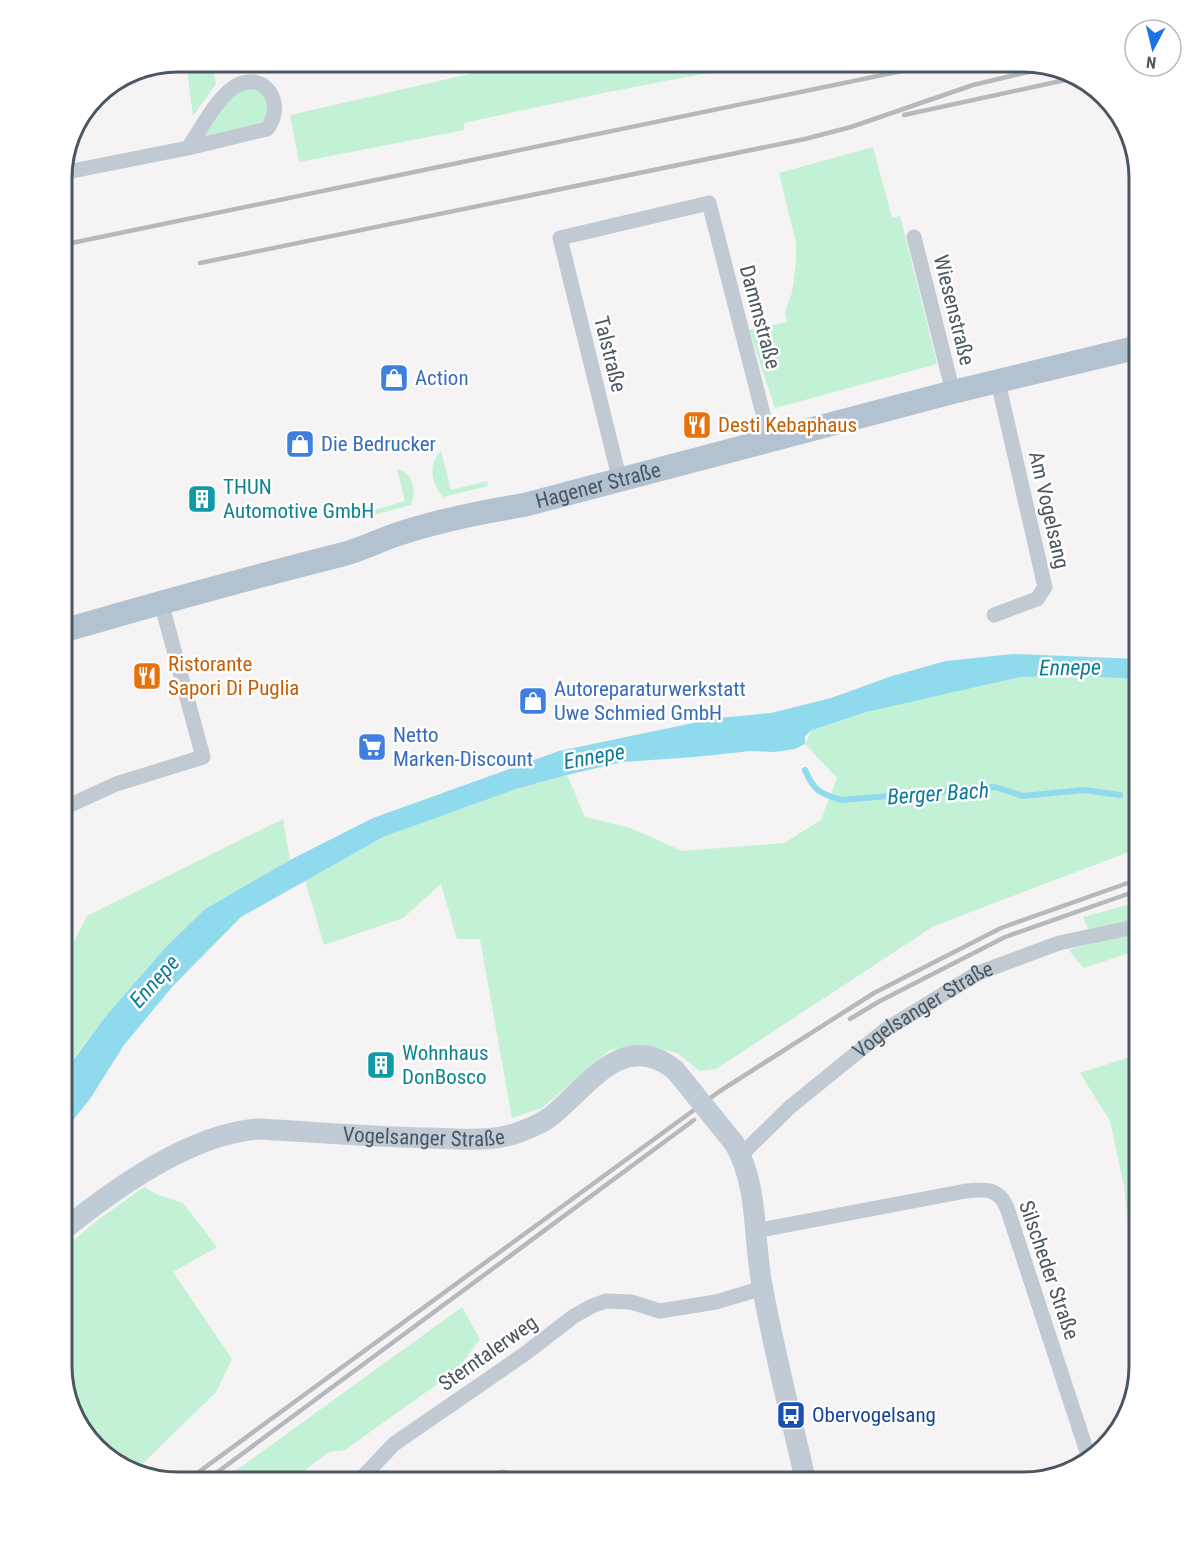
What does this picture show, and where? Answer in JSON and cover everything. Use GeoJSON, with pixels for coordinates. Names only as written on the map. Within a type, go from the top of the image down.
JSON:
{"type":"FeatureCollection","features":[{"type":"Feature","properties":{"kind":"main road","name":"Hagener Straße"},"geometry":{"type":"LineString","coordinates":[[72,629],[161,602],[346,553],[433,524],[481,512],[524,505],[620,481],[953,392],[1129,350]]}},
{"type":"Feature","properties":{"kind":"street"},"geometry":{"type":"LineString","coordinates":[[72,171],[188,148],[267,129],[276,111],[271,94],[262,86],[249,82],[238,84],[222,99],[188,148]]}},
{"type":"Feature","properties":{"kind":"street","name":"Talstraße"},"geometry":{"type":"LineString","coordinates":[[620,481],[560,238],[708,203]]}},
{"type":"Feature","properties":{"kind":"street","name":"Dammstraße"},"geometry":{"type":"LineString","coordinates":[[708,203],[770,441]]}},
{"type":"Feature","properties":{"kind":"street","name":"Wiesenstraße"},"geometry":{"type":"LineString","coordinates":[[914,237],[953,392]]}},
{"type":"Feature","properties":{"kind":"street","name":"Am Vogelsang"},"geometry":{"type":"LineString","coordinates":[[993,615],[1037,599],[1045,587],[998,382]]}},
{"type":"Feature","properties":{"kind":"street"},"geometry":{"type":"LineString","coordinates":[[72,804],[116,784],[203,757],[161,602]]}},
{"type":"Feature","properties":{"kind":"street","name":"Vogelsanger Straße"},"geometry":{"type":"LineString","coordinates":[[737,1149],[885,1030],[978,973],[1059,943],[1129,928]]}},
{"type":"Feature","properties":{"kind":"street","name":"Vogelsanger Straße"},"geometry":{"type":"LineString","coordinates":[[72,1223],[121,1186],[195,1144],[220,1135],[258,1129],[411,1138],[497,1137],[517,1133],[548,1119],[593,1076],[607,1066],[634,1056],[656,1057],[675,1070],[737,1149],[751,1189],[763,1288],[804,1472]]}},
{"type":"Feature","properties":{"kind":"street","name":"Silscheder Straße"},"geometry":{"type":"LineString","coordinates":[[755,1231],[966,1191],[983,1189],[994,1192],[1003,1199],[1007,1208],[1087,1451]]}},
{"type":"Feature","properties":{"kind":"street","name":"Sterntalerweg"},"geometry":{"type":"LineString","coordinates":[[367,1472],[394,1444],[526,1353],[574,1316],[592,1306],[606,1301],[631,1302],[660,1311],[716,1302],[763,1288]]}},
{"type":"Feature","properties":{"kind":"green space"},"geometry":{"type":"Polygon","coordinates":[[[187,72],[214,72],[216,84],[193,116],[187,72]]]}},
{"type":"Feature","properties":{"kind":"green space"},"geometry":{"type":"Polygon","coordinates":[[[478,72],[719,72],[464,123],[464,130],[299,162],[290,115],[478,72]]]}},
{"type":"Feature","properties":{"kind":"green space"},"geometry":{"type":"Polygon","coordinates":[[[262,87],[272,121],[201,144],[211,115],[232,90],[262,87]]]}},
{"type":"Feature","properties":{"kind":"green space"},"geometry":{"type":"Polygon","coordinates":[[[873,147],[892,218],[900,216],[937,364],[775,408],[749,330],[787,322],[785,311],[792,293],[796,243],[779,173],[873,147]]]}},
{"type":"Feature","properties":{"kind":"green space"},"geometry":{"type":"Polygon","coordinates":[[[441,451],[451,490],[487,481],[488,486],[443,497],[436,486],[433,474],[434,462],[441,451]]]}},
{"type":"Feature","properties":{"kind":"green space"},"geometry":{"type":"Polygon","coordinates":[[[397,469],[407,474],[412,483],[414,494],[411,505],[362,518],[361,514],[405,501],[397,469]]]}},
{"type":"Feature","properties":{"kind":"green space"},"geometry":{"type":"Polygon","coordinates":[[[1020,677],[1129,679],[1129,852],[934,926],[716,1069],[700,1071],[677,1053],[649,1046],[610,1050],[542,1108],[512,1118],[480,939],[457,939],[441,884],[403,918],[324,945],[305,880],[383,837],[516,789],[567,775],[585,817],[631,828],[682,851],[784,843],[821,820],[837,778],[805,744],[812,730],[866,712],[1020,677]]]}},
{"type":"Feature","properties":{"kind":"green space"},"geometry":{"type":"Polygon","coordinates":[[[283,819],[290,860],[205,909],[165,948],[106,1016],[72,1060],[72,945],[87,916],[283,819]]]}},
{"type":"Feature","properties":{"kind":"green space"},"geometry":{"type":"Polygon","coordinates":[[[1129,905],[1129,953],[1083,968],[1069,950],[1094,943],[1083,917],[1129,905]]]}},
{"type":"Feature","properties":{"kind":"green space"},"geometry":{"type":"Polygon","coordinates":[[[1129,1057],[1129,1232],[1124,1186],[1110,1121],[1080,1073],[1129,1057]]]}},
{"type":"Feature","properties":{"kind":"green space"},"geometry":{"type":"Polygon","coordinates":[[[144,1187],[156,1194],[183,1203],[217,1247],[173,1272],[232,1359],[216,1392],[141,1465],[113,1450],[94,1431],[83,1413],[73,1380],[72,1242],[144,1187]]]}},
{"type":"Feature","properties":{"kind":"green space"},"geometry":{"type":"Polygon","coordinates":[[[462,1307],[480,1339],[457,1370],[345,1450],[329,1452],[302,1472],[234,1472],[462,1307]]]}},
{"type":"Feature","properties":{"kind":"water","name":"Ennepe"},"geometry":{"type":"Polygon","coordinates":[[[1013,654],[1129,659],[1129,679],[1020,677],[866,712],[812,730],[805,736],[805,744],[795,749],[622,762],[567,775],[516,789],[383,837],[241,917],[173,986],[124,1045],[90,1099],[72,1122],[72,1062],[106,1016],[165,948],[205,909],[290,860],[373,818],[559,751],[717,718],[771,713],[831,698],[892,676],[946,661],[1013,654]]]}},
{"type":"Feature","properties":{"kind":"waterway","name":"Berger Bach"},"geometry":{"type":"LineString","coordinates":[[805,770],[811,783],[819,791],[842,800],[995,787],[1023,796],[1083,790],[1120,795]]}},
{"type":"Feature","properties":{"kind":"railway"},"geometry":{"type":"LineString","coordinates":[[72,243],[897,72]]}},
{"type":"Feature","properties":{"kind":"railway"},"geometry":{"type":"LineString","coordinates":[[200,263],[805,139],[851,127],[973,85],[1028,72]]}},
{"type":"Feature","properties":{"kind":"railway"},"geometry":{"type":"LineString","coordinates":[[904,115],[1064,80]]}},
{"type":"Feature","properties":{"kind":"railway"},"geometry":{"type":"LineString","coordinates":[[199,1472],[720,1091],[874,993],[1001,928],[1129,883]]}},
{"type":"Feature","properties":{"kind":"railway"},"geometry":{"type":"LineString","coordinates":[[850,1019],[880,1001],[1005,937],[1129,894]]}},
{"type":"Feature","properties":{"kind":"railway"},"geometry":{"type":"LineString","coordinates":[[218,1472],[694,1120]]}},
{"type":"Feature","properties":{"kind":"place","name":"Action"},"geometry":{"type":"Point","coordinates":[394,378]}},
{"type":"Feature","properties":{"kind":"place","name":"Desti Kebaphaus"},"geometry":{"type":"Point","coordinates":[697,425]}},
{"type":"Feature","properties":{"kind":"place","name":"Die Bedrucker"},"geometry":{"type":"Point","coordinates":[300,444]}},
{"type":"Feature","properties":{"kind":"place","name":"THUN Automotive GmbH"},"geometry":{"type":"Point","coordinates":[202,499]}},
{"type":"Feature","properties":{"kind":"place","name":"Ristorante Sapori Di Puglia"},"geometry":{"type":"Point","coordinates":[147,676]}},
{"type":"Feature","properties":{"kind":"place","name":"Autoreparaturwerkstatt Uwe Schmied GmbH"},"geometry":{"type":"Point","coordinates":[533,701]}},
{"type":"Feature","properties":{"kind":"place","name":"Netto Marken-Discount"},"geometry":{"type":"Point","coordinates":[372,747]}},
{"type":"Feature","properties":{"kind":"place","name":"Wohnhaus DonBosco"},"geometry":{"type":"Point","coordinates":[381,1065]}},
{"type":"Feature","properties":{"kind":"place","name":"Obervogelsang"},"geometry":{"type":"Point","coordinates":[791,1415]}}]}
